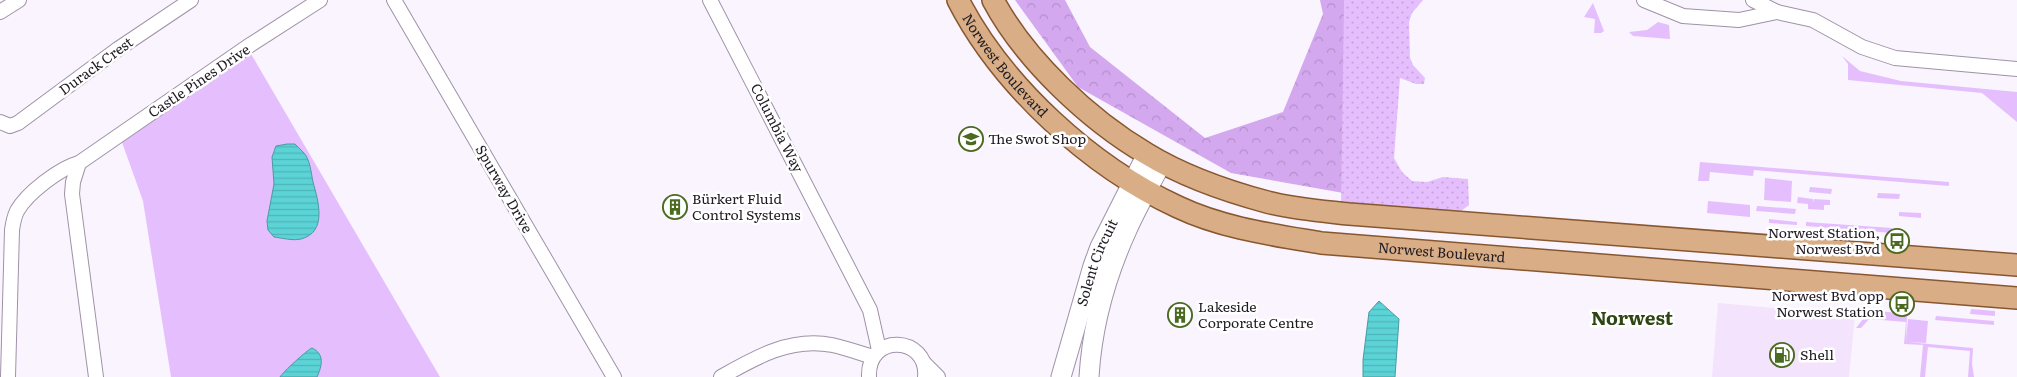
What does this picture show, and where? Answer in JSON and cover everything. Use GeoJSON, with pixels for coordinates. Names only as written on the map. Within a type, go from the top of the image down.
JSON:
{"type":"FeatureCollection","features":[{"type":"Feature","properties":{"kind":"main road","name":"Norwest Boulevard"},"geometry":{"type":"LineString","coordinates":[[958,0],[988,49],[1034,104],[1060,129],[1139,187],[1179,208],[1204,217],[1273,235],[1321,243],[2017,298]]}},
{"type":"Feature","properties":{"kind":"main road","name":"Norwest Boulevard"},"geometry":{"type":"LineString","coordinates":[[993,0],[1019,39],[1059,85],[1090,113],[1155,158],[1199,179],[1235,192],[1292,208],[2017,265]]}},
{"type":"Feature","properties":{"kind":"street"},"geometry":{"type":"LineString","coordinates":[[0,12],[18,0]]}},
{"type":"Feature","properties":{"kind":"street","name":"Durack Crest"},"geometry":{"type":"LineString","coordinates":[[0,122],[10,126],[18,123],[118,49],[191,0]]}},
{"type":"Feature","properties":{"kind":"street","name":"Castle Pines Drive"},"geometry":{"type":"LineString","coordinates":[[8,377],[14,220],[21,205],[35,190],[68,166],[79,163],[247,47],[320,0]]}},
{"type":"Feature","properties":{"kind":"street","name":"Spurway Drive"},"geometry":{"type":"LineString","coordinates":[[394,0],[614,377]]}},
{"type":"Feature","properties":{"kind":"street","name":"Columbia Way"},"geometry":{"type":"LineString","coordinates":[[710,0],[870,310],[895,344]]}},
{"type":"Feature","properties":{"kind":"street"},"geometry":{"type":"LineString","coordinates":[[1647,0],[1683,16],[1739,20],[1777,12]]}},
{"type":"Feature","properties":{"kind":"street"},"geometry":{"type":"LineString","coordinates":[[1753,0],[1777,12],[1813,20],[1862,47],[1895,58],[2017,69]]}},
{"type":"Feature","properties":{"kind":"street","name":"Solent Circuit"},"geometry":{"type":"LineString","coordinates":[[1061,377],[1093,266],[1108,228],[1139,187],[1155,158]]}},
{"type":"Feature","properties":{"kind":"street"},"geometry":{"type":"LineString","coordinates":[[79,163],[73,182],[72,194],[96,377]]}},
{"type":"Feature","properties":{"kind":"street","name":"Solent Circuit"},"geometry":{"type":"LineString","coordinates":[[1089,377],[1095,330],[1106,288],[1127,230],[1139,187]]}},
{"type":"Feature","properties":{"kind":"street","name":"Columbia Way"},"geometry":{"type":"LineString","coordinates":[[870,310],[876,354]]}},
{"type":"Feature","properties":{"kind":"street"},"geometry":{"type":"LineString","coordinates":[[721,377],[778,348],[800,343],[833,345],[876,354]]}},
{"type":"Feature","properties":{"kind":"street"},"geometry":{"type":"LineString","coordinates":[[869,377],[869,366],[876,354],[895,344],[913,349],[938,377]]}},
{"type":"Feature","properties":{"kind":"street"},"geometry":{"type":"LineString","coordinates":[[924,363],[925,377]]}},
{"type":"Feature","properties":{"kind":"shaded area"},"geometry":{"type":"Polygon","coordinates":[[[1344,0],[1423,0],[1412,13],[1409,22],[1410,58],[1413,65],[1425,78],[1424,84],[1416,84],[1400,78],[1394,158],[1402,172],[1412,181],[1427,182],[1443,177],[1468,179],[1469,205],[1457,214],[1341,206],[1344,0]]]}},
{"type":"Feature","properties":{"kind":"shaded area"},"geometry":{"type":"Polygon","coordinates":[[[1593,3],[1604,31],[1601,33],[1594,33],[1595,19],[1584,17],[1593,3]]]}},
{"type":"Feature","properties":{"kind":"shaded area"},"geometry":{"type":"Polygon","coordinates":[[[1658,22],[1669,25],[1670,39],[1633,36],[1629,32],[1647,30],[1658,22]]]}},
{"type":"Feature","properties":{"kind":"shaded area"},"geometry":{"type":"Polygon","coordinates":[[[247,47],[440,377],[171,377],[143,201],[119,134],[247,47]]]}},
{"type":"Feature","properties":{"kind":"shaded area"},"geometry":{"type":"Polygon","coordinates":[[[1842,56],[1860,71],[1901,81],[2017,92],[2017,122],[1982,93],[1848,80],[1848,64],[1842,56]]]}},
{"type":"Feature","properties":{"kind":"shaded area"},"geometry":{"type":"Polygon","coordinates":[[[1700,162],[1949,182],[1949,186],[1754,170],[1753,176],[1710,172],[1709,181],[1698,181],[1700,162]]]}},
{"type":"Feature","properties":{"kind":"shaded area"},"geometry":{"type":"Polygon","coordinates":[[[1765,178],[1792,181],[1791,202],[1764,200],[1765,178]]]}},
{"type":"Feature","properties":{"kind":"shaded area"},"geometry":{"type":"Polygon","coordinates":[[[1810,187],[1832,189],[1831,194],[1809,192],[1810,187]]]}},
{"type":"Feature","properties":{"kind":"shaded area"},"geometry":{"type":"Polygon","coordinates":[[[1878,193],[1900,194],[1899,199],[1877,198],[1878,193]]]}},
{"type":"Feature","properties":{"kind":"shaded area"},"geometry":{"type":"Polygon","coordinates":[[[1798,197],[1813,199],[1814,202],[1814,199],[1830,200],[1830,205],[1824,205],[1824,210],[1808,209],[1808,204],[1797,203],[1798,197]]]}},
{"type":"Feature","properties":{"kind":"shaded area"},"geometry":{"type":"Polygon","coordinates":[[[1708,201],[1750,205],[1750,217],[1707,213],[1708,201]]]}},
{"type":"Feature","properties":{"kind":"shaded area"},"geometry":{"type":"Polygon","coordinates":[[[1757,206],[1796,209],[1795,214],[1756,211],[1757,206]]]}},
{"type":"Feature","properties":{"kind":"shaded area"},"geometry":{"type":"Polygon","coordinates":[[[1899,212],[1921,213],[1921,218],[1899,216],[1899,212]]]}},
{"type":"Feature","properties":{"kind":"shaded area"},"geometry":{"type":"Polygon","coordinates":[[[1769,219],[1797,222],[1797,225],[1769,223],[1769,219]]]}},
{"type":"Feature","properties":{"kind":"shaded area"},"geometry":{"type":"Polygon","coordinates":[[[1806,222],[1892,228],[1892,233],[1806,226],[1806,222]]]}},
{"type":"Feature","properties":{"kind":"shaded area","name":"Shell"},"geometry":{"type":"Polygon","coordinates":[[[1718,303],[1855,315],[1849,377],[1712,377],[1718,303]]]}},
{"type":"Feature","properties":{"kind":"shaded area"},"geometry":{"type":"Polygon","coordinates":[[[1971,309],[1995,311],[1995,316],[1970,314],[1971,309]]]}},
{"type":"Feature","properties":{"kind":"shaded area"},"geometry":{"type":"Polygon","coordinates":[[[1879,311],[1907,314],[1906,342],[1908,319],[1928,321],[1926,343],[1907,342],[1973,348],[1972,364],[1974,377],[1968,377],[1970,351],[1928,347],[1925,377],[1920,377],[1923,345],[1904,344],[1906,322],[1869,319],[1861,328],[1856,328],[1867,314],[1879,311]]]}},
{"type":"Feature","properties":{"kind":"shaded area"},"geometry":{"type":"Polygon","coordinates":[[[1936,316],[1994,321],[1994,325],[1935,320],[1936,316]]]}},
{"type":"Feature","properties":{"kind":"green space"},"geometry":{"type":"Polygon","coordinates":[[[1015,0],[1065,0],[1090,47],[1205,138],[1283,112],[1323,14],[1320,0],[1361,0],[1400,203],[1231,173],[1078,87],[1015,0]]]}},
{"type":"Feature","properties":{"kind":"water"},"geometry":{"type":"Polygon","coordinates":[[[295,144],[308,159],[319,206],[318,223],[315,230],[298,240],[274,237],[268,230],[267,221],[274,184],[272,157],[276,146],[295,144]]]}},
{"type":"Feature","properties":{"kind":"water"},"geometry":{"type":"Polygon","coordinates":[[[1379,301],[1399,319],[1395,377],[1363,377],[1363,360],[1369,312],[1379,301]]]}},
{"type":"Feature","properties":{"kind":"water"},"geometry":{"type":"Polygon","coordinates":[[[312,348],[321,357],[321,365],[317,377],[280,377],[295,361],[312,348]]]}},
{"type":"Feature","properties":{"kind":"place","name":"The Swot Shop"},"geometry":{"type":"Point","coordinates":[971,139]}},
{"type":"Feature","properties":{"kind":"place","name":"Bürkert Fluid Control Systems"},"geometry":{"type":"Point","coordinates":[675,207]}},
{"type":"Feature","properties":{"kind":"place","name":"Norwest Station, Norwest Bvd"},"geometry":{"type":"Point","coordinates":[1897,241]}},
{"type":"Feature","properties":{"kind":"place","name":"Norwest Bvd opp Norwest Station"},"geometry":{"type":"Point","coordinates":[1902,304]}},
{"type":"Feature","properties":{"kind":"place","name":"Lakeside Corporate Centre"},"geometry":{"type":"Point","coordinates":[1180,315]}},
{"type":"Feature","properties":{"kind":"place","name":"Shell"},"geometry":{"type":"Point","coordinates":[1782,355]}},
{"type":"Feature","properties":{"kind":"district","name":"Norwest"},"geometry":{"type":"Point","coordinates":[1632,318]}}]}
